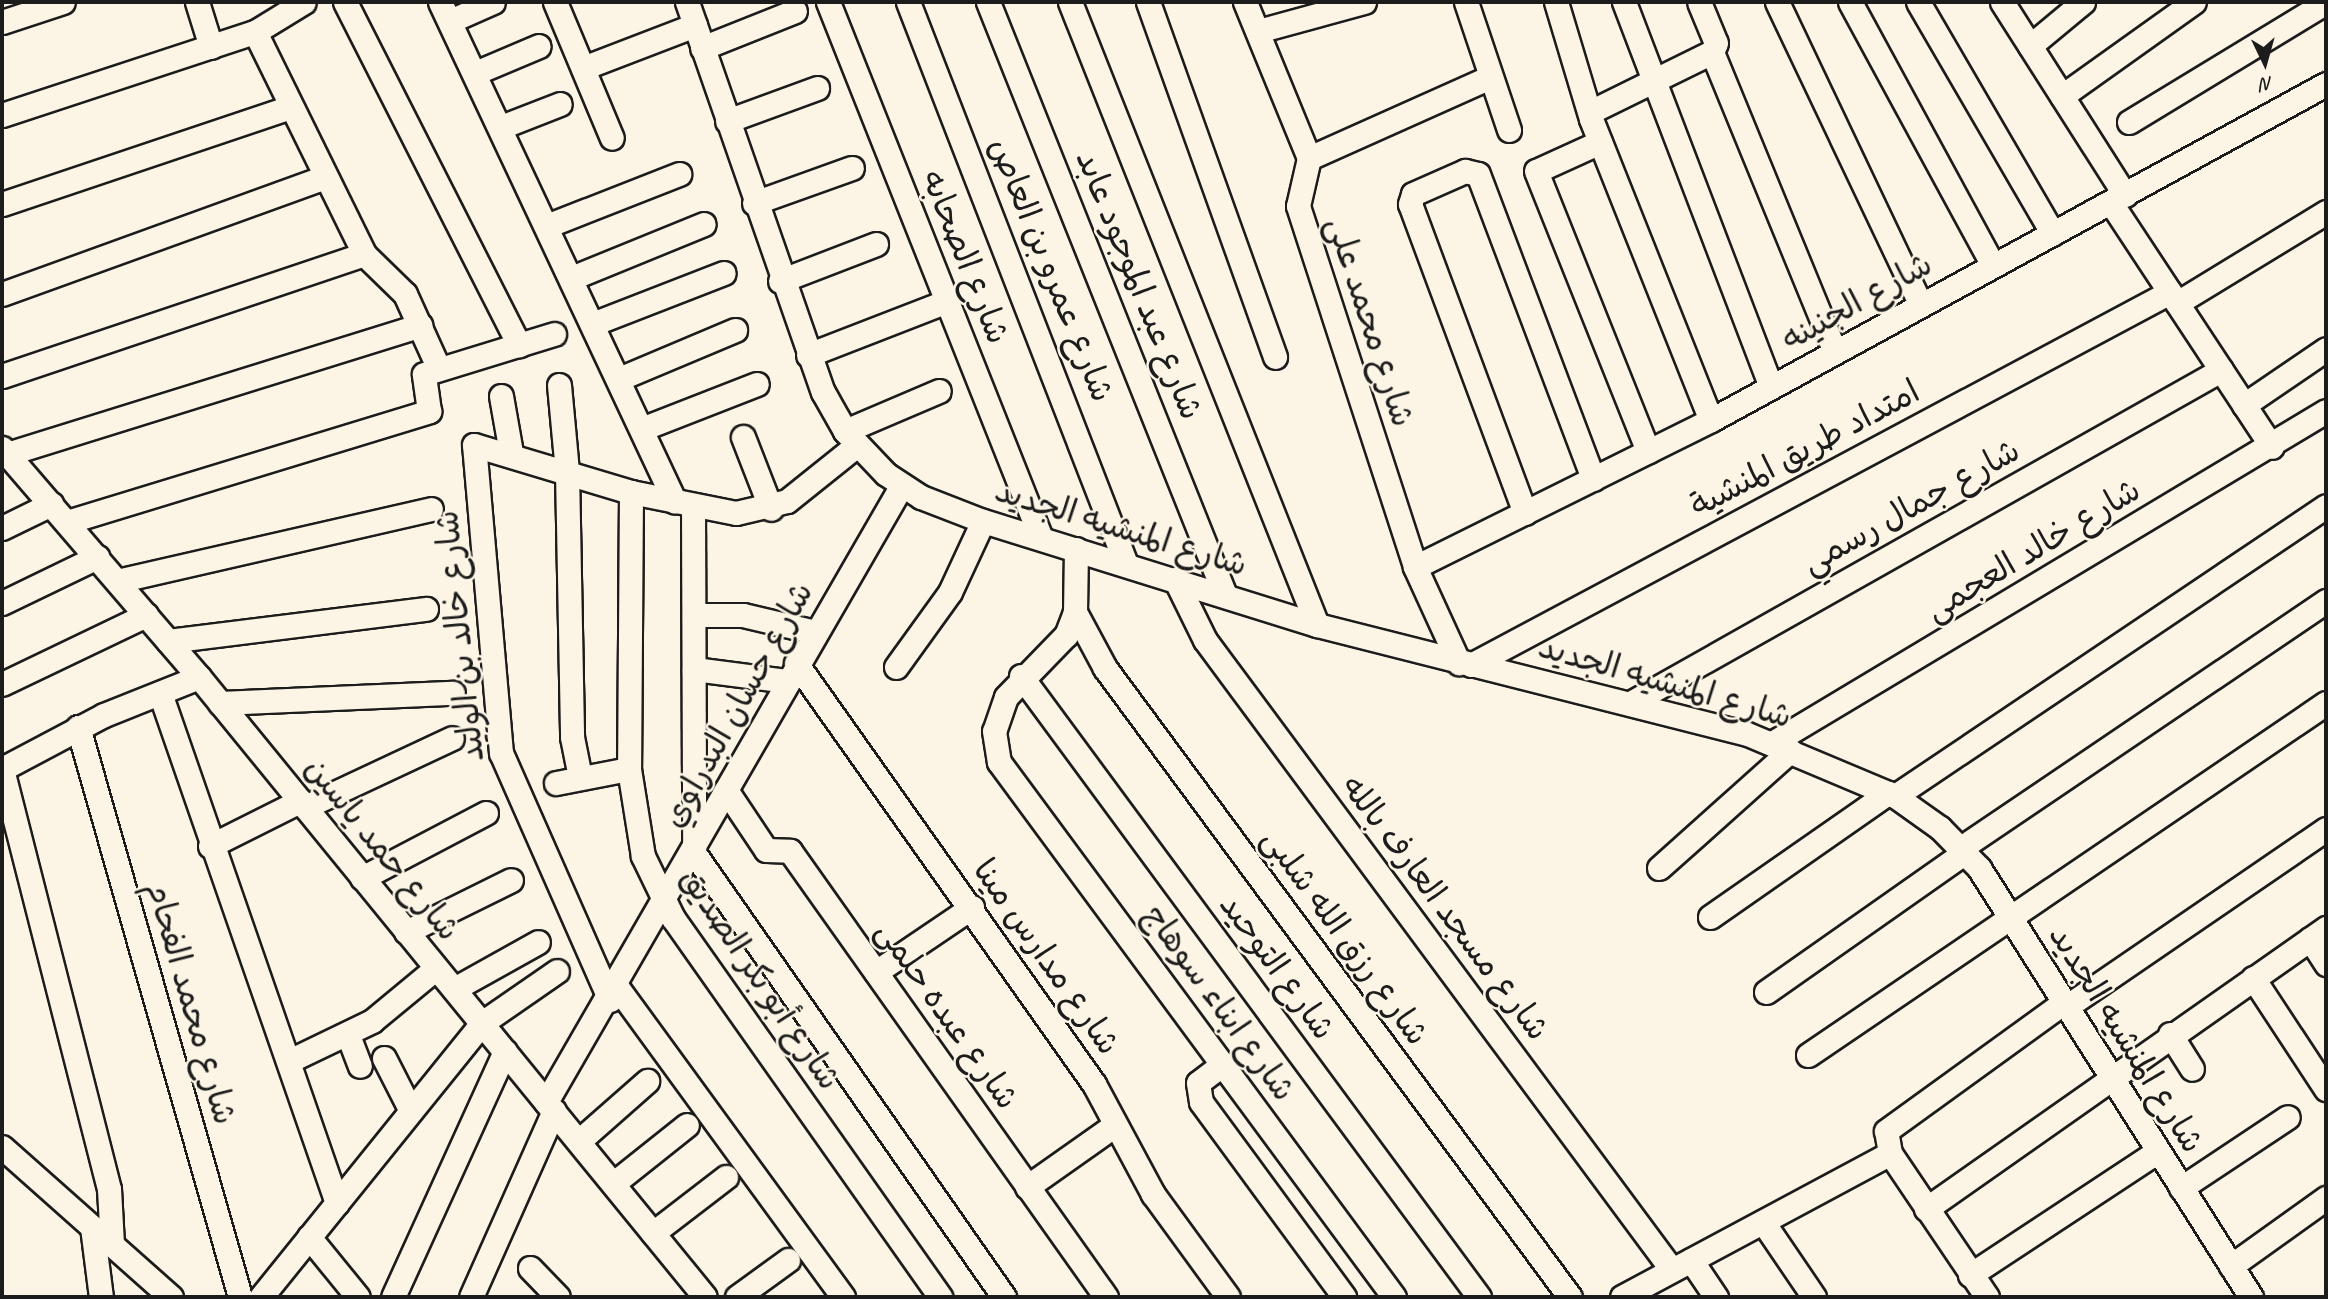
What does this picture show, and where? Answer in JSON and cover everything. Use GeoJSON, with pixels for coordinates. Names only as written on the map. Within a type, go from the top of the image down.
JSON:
{"type":"FeatureCollection","features":[{"type":"Feature","properties":{"kind":"street"},"geometry":{"type":"LineString","coordinates":[[2,22],[63,2]]}},
{"type":"Feature","properties":{"kind":"street"},"geometry":{"type":"LineString","coordinates":[[197,2],[211,47]]}},
{"type":"Feature","properties":{"kind":"street"},"geometry":{"type":"LineString","coordinates":[[2,115],[255,32],[304,2]]}},
{"type":"Feature","properties":{"kind":"street"},"geometry":{"type":"LineString","coordinates":[[345,2],[519,345]]}},
{"type":"Feature","properties":{"kind":"street"},"geometry":{"type":"LineString","coordinates":[[494,2],[445,11],[644,428],[684,504],[694,615],[694,853],[1004,1297]]}},
{"type":"Feature","properties":{"kind":"street"},"geometry":{"type":"LineString","coordinates":[[555,2],[612,138]]}},
{"type":"Feature","properties":{"kind":"street"},"geometry":{"type":"LineString","coordinates":[[687,2],[780,281],[808,355],[851,438]]}},
{"type":"Feature","properties":{"kind":"street","name":"شارع الصحابه"},"geometry":{"type":"LineString","coordinates":[[828,2],[1041,538]]}},
{"type":"Feature","properties":{"kind":"street","name":"شارع عمرو بن العاص"},"geometry":{"type":"LineString","coordinates":[[908,2],[1126,564]]}},
{"type":"Feature","properties":{"kind":"street","name":"شارع عبد الموجود عابد"},"geometry":{"type":"LineString","coordinates":[[988,2],[1225,595]]}},
{"type":"Feature","properties":{"kind":"street"},"geometry":{"type":"LineString","coordinates":[[1070,2],[1317,625]]}},
{"type":"Feature","properties":{"kind":"street"},"geometry":{"type":"LineString","coordinates":[[1147,2],[1275,357]]}},
{"type":"Feature","properties":{"kind":"street"},"geometry":{"type":"LineString","coordinates":[[1245,2],[1309,158],[1490,77]]}},
{"type":"Feature","properties":{"kind":"street"},"geometry":{"type":"LineString","coordinates":[[1258,31],[1364,2]]}},
{"type":"Feature","properties":{"kind":"street"},"geometry":{"type":"LineString","coordinates":[[1466,2],[1509,130]]}},
{"type":"Feature","properties":{"kind":"street"},"geometry":{"type":"LineString","coordinates":[[1556,2],[1600,142],[1711,420]]}},
{"type":"Feature","properties":{"kind":"street"},"geometry":{"type":"LineString","coordinates":[[1624,2],[1656,79],[1772,387]]}},
{"type":"Feature","properties":{"kind":"street"},"geometry":{"type":"LineString","coordinates":[[1592,111],[1712,52],[1716,43],[1699,2]]}},
{"type":"Feature","properties":{"kind":"street"},"geometry":{"type":"LineString","coordinates":[[1777,2],[1921,304]]}},
{"type":"Feature","properties":{"kind":"street"},"geometry":{"type":"LineString","coordinates":[[1850,2],[1993,265]]}},
{"type":"Feature","properties":{"kind":"street"},"geometry":{"type":"LineString","coordinates":[[1918,2],[2053,234]]}},
{"type":"Feature","properties":{"kind":"street"},"geometry":{"type":"LineString","coordinates":[[2002,2],[2062,96],[2174,298],[2272,447]]}},
{"type":"Feature","properties":{"kind":"street"},"geometry":{"type":"LineString","coordinates":[[2030,46],[2083,2]]}},
{"type":"Feature","properties":{"kind":"street"},"geometry":{"type":"LineString","coordinates":[[2062,96],[2194,2]]}},
{"type":"Feature","properties":{"kind":"street"},"geometry":{"type":"LineString","coordinates":[[2129,122],[2326,2]]}},
{"type":"Feature","properties":{"kind":"street"},"geometry":{"type":"LineString","coordinates":[[702,48],[795,11]]}},
{"type":"Feature","properties":{"kind":"street"},"geometry":{"type":"LineString","coordinates":[[583,68],[695,25]]}},
{"type":"Feature","properties":{"kind":"street"},"geometry":{"type":"LineString","coordinates":[[67,522],[429,411],[430,373],[420,325],[405,294],[364,254],[255,32]]}},
{"type":"Feature","properties":{"kind":"street"},"geometry":{"type":"LineString","coordinates":[[475,73],[539,46]]}},
{"type":"Feature","properties":{"kind":"street"},"geometry":{"type":"LineString","coordinates":[[1712,52],[1835,352]]}},
{"type":"Feature","properties":{"kind":"street","name":"شارع الجنينه"},"geometry":{"type":"LineString","coordinates":[[1415,568],[1711,420],[2326,84]]}},
{"type":"Feature","properties":{"kind":"street"},"geometry":{"type":"LineString","coordinates":[[727,121],[817,88]]}},
{"type":"Feature","properties":{"kind":"street"},"geometry":{"type":"LineString","coordinates":[[501,127],[560,104]]}},
{"type":"Feature","properties":{"kind":"street"},"geometry":{"type":"LineString","coordinates":[[2,204],[290,107]]}},
{"type":"Feature","properties":{"kind":"street"},"geometry":{"type":"LineString","coordinates":[[1600,142],[1536,171],[1648,451]]}},
{"type":"Feature","properties":{"kind":"street","name":"شارع محمد على"},"geometry":{"type":"LineString","coordinates":[[1309,158],[1298,206],[1415,568],[1465,664]]}},
{"type":"Feature","properties":{"kind":"street"},"geometry":{"type":"LineString","coordinates":[[754,203],[852,168]]}},
{"type":"Feature","properties":{"kind":"street"},"geometry":{"type":"LineString","coordinates":[[1525,513],[1408,200],[1465,171],[1480,178],[1592,480]]}},
{"type":"Feature","properties":{"kind":"street"},"geometry":{"type":"LineString","coordinates":[[549,225],[679,174]]}},
{"type":"Feature","properties":{"kind":"street"},"geometry":{"type":"LineString","coordinates":[[2,294],[326,177]]}},
{"type":"Feature","properties":{"kind":"street","name":"امتداد طريق المنشية"},"geometry":{"type":"LineString","coordinates":[[1465,664],[2174,298],[2326,212]]}},
{"type":"Feature","properties":{"kind":"street"},"geometry":{"type":"LineString","coordinates":[[574,277],[704,224]]}},
{"type":"Feature","properties":{"kind":"street"},"geometry":{"type":"LineString","coordinates":[[780,281],[876,244]]}},
{"type":"Feature","properties":{"kind":"street"},"geometry":{"type":"LineString","coordinates":[[2,376],[364,254]]}},
{"type":"Feature","properties":{"kind":"street"},"geometry":{"type":"LineString","coordinates":[[595,323],[724,273]]}},
{"type":"Feature","properties":{"kind":"street"},"geometry":{"type":"LineString","coordinates":[[808,355],[947,301]]}},
{"type":"Feature","properties":{"kind":"street"},"geometry":{"type":"LineString","coordinates":[[4,451],[420,325]]}},
{"type":"Feature","properties":{"kind":"street"},"geometry":{"type":"LineString","coordinates":[[621,379],[735,330]]}},
{"type":"Feature","properties":{"kind":"street"},"geometry":{"type":"LineString","coordinates":[[430,373],[554,334]]}},
{"type":"Feature","properties":{"kind":"street"},"geometry":{"type":"LineString","coordinates":[[2244,405],[2326,349]]}},
{"type":"Feature","properties":{"kind":"street","name":"شارع جمال رسمي"},"geometry":{"type":"LineString","coordinates":[[1634,701],[2221,370]]}},
{"type":"Feature","properties":{"kind":"street"},"geometry":{"type":"LineString","coordinates":[[644,428],[757,384]]}},
{"type":"Feature","properties":{"kind":"street"},"geometry":{"type":"LineString","coordinates":[[559,385],[567,471],[572,737],[580,777]]}},
{"type":"Feature","properties":{"kind":"street"},"geometry":{"type":"LineString","coordinates":[[501,396],[511,453],[631,492],[736,513],[771,509],[851,438],[939,391]]}},
{"type":"Feature","properties":{"kind":"street","name":"شارع خالد العجمى"},"geometry":{"type":"LineString","coordinates":[[1659,868],[1781,747],[2272,447],[2326,411]]}},
{"type":"Feature","properties":{"kind":"street"},"geometry":{"type":"LineString","coordinates":[[743,436],[771,509]]}},
{"type":"Feature","properties":{"kind":"street","name":"شارع المنشيه الجديد"},"geometry":{"type":"LineString","coordinates":[[851,438],[902,485],[983,521],[1317,625],[1465,664],[1634,701],[1781,747],[1892,794],[1963,850],[2009,916],[2252,1297]]}},
{"type":"Feature","properties":{"kind":"street","name":"شارع خالد بن الوليد"},"geometry":{"type":"LineString","coordinates":[[511,453],[479,442],[474,453],[501,754],[613,994],[843,1297]]}},
{"type":"Feature","properties":{"kind":"street","name":"شارع حمد ياسين"},"geometry":{"type":"LineString","coordinates":[[4,451],[199,677],[705,1297]]}},
{"type":"Feature","properties":{"kind":"street","name":"شارع حسان البدراوي"},"geometry":{"type":"LineString","coordinates":[[471,1297],[550,1106],[694,853],[791,672],[902,485]]}},
{"type":"Feature","properties":{"kind":"street","name":"شارع أبو بكر الصديق"},"geometry":{"type":"LineString","coordinates":[[631,492],[629,769],[636,832],[665,903],[940,1297]]}},
{"type":"Feature","properties":{"kind":"street"},"geometry":{"type":"LineString","coordinates":[[2,528],[51,504]]}},
{"type":"Feature","properties":{"kind":"street"},"geometry":{"type":"LineString","coordinates":[[1710,917],[2326,506]]}},
{"type":"Feature","properties":{"kind":"street"},"geometry":{"type":"LineString","coordinates":[[117,581],[431,509]]}},
{"type":"Feature","properties":{"kind":"street"},"geometry":{"type":"LineString","coordinates":[[896,667],[950,592],[983,521]]}},
{"type":"Feature","properties":{"kind":"street"},"geometry":{"type":"LineString","coordinates":[[1021,676],[1052,652],[1075,612],[1076,549]]}},
{"type":"Feature","properties":{"kind":"street"},"geometry":{"type":"LineString","coordinates":[[2,603],[97,557]]}},
{"type":"Feature","properties":{"kind":"street","name":"شارع مسجد العارف بالله"},"geometry":{"type":"LineString","coordinates":[[1175,579],[1205,640],[1681,1265],[1716,1297]]}},
{"type":"Feature","properties":{"kind":"street"},"geometry":{"type":"LineString","coordinates":[[1766,992],[1963,850],[2326,601]]}},
{"type":"Feature","properties":{"kind":"street"},"geometry":{"type":"LineString","coordinates":[[168,640],[426,609]]}},
{"type":"Feature","properties":{"kind":"street","name":"شارع رزق الله شلبى"},"geometry":{"type":"LineString","coordinates":[[1075,612],[1105,668],[1570,1297]]}},
{"type":"Feature","properties":{"kind":"street"},"geometry":{"type":"LineString","coordinates":[[2,684],[146,615]]}},
{"type":"Feature","properties":{"kind":"street"},"geometry":{"type":"LineString","coordinates":[[694,615],[743,615],[815,632]]}},
{"type":"Feature","properties":{"kind":"street"},"geometry":{"type":"LineString","coordinates":[[694,669],[791,672]]}},
{"type":"Feature","properties":{"kind":"street","name":"شارع مدارس مينا"},"geometry":{"type":"LineString","coordinates":[[791,672],[972,907],[1094,1084],[1153,1194],[1228,1297]]}},
{"type":"Feature","properties":{"kind":"street","name":"شارع ابناء سوهاج"},"geometry":{"type":"LineString","coordinates":[[1021,676],[997,719],[994,748],[1394,1297]]}},
{"type":"Feature","properties":{"kind":"street","name":"شارع التوحيد"},"geometry":{"type":"LineString","coordinates":[[1021,676],[1479,1297]]}},
{"type":"Feature","properties":{"kind":"street"},"geometry":{"type":"LineString","coordinates":[[112,1244],[109,1189],[2,769],[78,727],[199,677]]}},
{"type":"Feature","properties":{"kind":"street"},"geometry":{"type":"LineString","coordinates":[[160,693],[210,846],[289,1061],[337,1203]]}},
{"type":"Feature","properties":{"kind":"street"},"geometry":{"type":"LineString","coordinates":[[220,704],[453,693]]}},
{"type":"Feature","properties":{"kind":"street"},"geometry":{"type":"LineString","coordinates":[[1808,1055],[2326,703]]}},
{"type":"Feature","properties":{"kind":"street","name":"شارع محمد الفحام"},"geometry":{"type":"LineString","coordinates":[[78,727],[240,1297]]}},
{"type":"Feature","properties":{"kind":"street"},"geometry":{"type":"LineString","coordinates":[[210,846],[452,738]]}},
{"type":"Feature","properties":{"kind":"street"},"geometry":{"type":"LineString","coordinates":[[555,783],[629,769]]}},
{"type":"Feature","properties":{"kind":"street","name":"شارع عبده حلمى"},"geometry":{"type":"LineString","coordinates":[[726,790],[766,850],[790,851],[1105,1297]]}},
{"type":"Feature","properties":{"kind":"street"},"geometry":{"type":"LineString","coordinates":[[362,878],[486,813]]}},
{"type":"Feature","properties":{"kind":"street"},"geometry":{"type":"LineString","coordinates":[[1987,1297],[1890,1153],[1889,1124],[2326,829]]}},
{"type":"Feature","properties":{"kind":"street"},"geometry":{"type":"LineString","coordinates":[[406,932],[511,880]]}},
{"type":"Feature","properties":{"kind":"street"},"geometry":{"type":"LineString","coordinates":[[876,972],[972,907]]}},
{"type":"Feature","properties":{"kind":"street"},"geometry":{"type":"LineString","coordinates":[[1926,1209],[2109,1076],[2318,934],[2326,964]]}},
{"type":"Feature","properties":{"kind":"street"},"geometry":{"type":"LineString","coordinates":[[454,989],[538,942]]}},
{"type":"Feature","properties":{"kind":"street"},"geometry":{"type":"LineString","coordinates":[[289,1061],[348,1035],[436,968]]}},
{"type":"Feature","properties":{"kind":"street"},"geometry":{"type":"LineString","coordinates":[[261,1297],[482,1023],[556,971]]}},
{"type":"Feature","properties":{"kind":"street"},"geometry":{"type":"LineString","coordinates":[[2253,978],[2326,1089]]}},
{"type":"Feature","properties":{"kind":"street"},"geometry":{"type":"LineString","coordinates":[[2170,1034],[2192,1069]]}},
{"type":"Feature","properties":{"kind":"street"},"geometry":{"type":"LineString","coordinates":[[348,1035],[360,1066]]}},
{"type":"Feature","properties":{"kind":"street"},"geometry":{"type":"LineString","coordinates":[[393,1297],[505,1051]]}},
{"type":"Feature","properties":{"kind":"street"},"geometry":{"type":"LineString","coordinates":[[384,1058],[411,1111]]}},
{"type":"Feature","properties":{"kind":"street"},"geometry":{"type":"LineString","coordinates":[[1223,1065],[1198,1083],[1201,1102],[1344,1297]]}},
{"type":"Feature","properties":{"kind":"street"},"geometry":{"type":"LineString","coordinates":[[579,1141],[647,1081]]}},
{"type":"Feature","properties":{"kind":"street"},"geometry":{"type":"LineString","coordinates":[[2181,1188],[2288,1117]]}},
{"type":"Feature","properties":{"kind":"street"},"geometry":{"type":"LineString","coordinates":[[614,1184],[687,1125]]}},
{"type":"Feature","properties":{"kind":"street"},"geometry":{"type":"LineString","coordinates":[[1027,1187],[1115,1125]]}},
{"type":"Feature","properties":{"kind":"street"},"geometry":{"type":"LineString","coordinates":[[2,1147],[171,1297]]}},
{"type":"Feature","properties":{"kind":"street"},"geometry":{"type":"LineString","coordinates":[[1970,1275],[2158,1151]]}},
{"type":"Feature","properties":{"kind":"street"},"geometry":{"type":"LineString","coordinates":[[1622,1297],[1890,1153]]}},
{"type":"Feature","properties":{"kind":"street"},"geometry":{"type":"LineString","coordinates":[[653,1233],[726,1177]]}},
{"type":"Feature","properties":{"kind":"street"},"geometry":{"type":"LineString","coordinates":[[2231,1266],[2326,1198]]}},
{"type":"Feature","properties":{"kind":"street"},"geometry":{"type":"LineString","coordinates":[[1763,1222],[1814,1297]]}},
{"type":"Feature","properties":{"kind":"street"},"geometry":{"type":"LineString","coordinates":[[92,1227],[101,1297]]}},
{"type":"Feature","properties":{"kind":"street"},"geometry":{"type":"LineString","coordinates":[[309,1237],[358,1297]]}},
{"type":"Feature","properties":{"kind":"street"},"geometry":{"type":"LineString","coordinates":[[737,1297],[788,1260]]}},
{"type":"Feature","properties":{"kind":"street"},"geometry":{"type":"LineString","coordinates":[[530,1268],[558,1297]]}}]}
